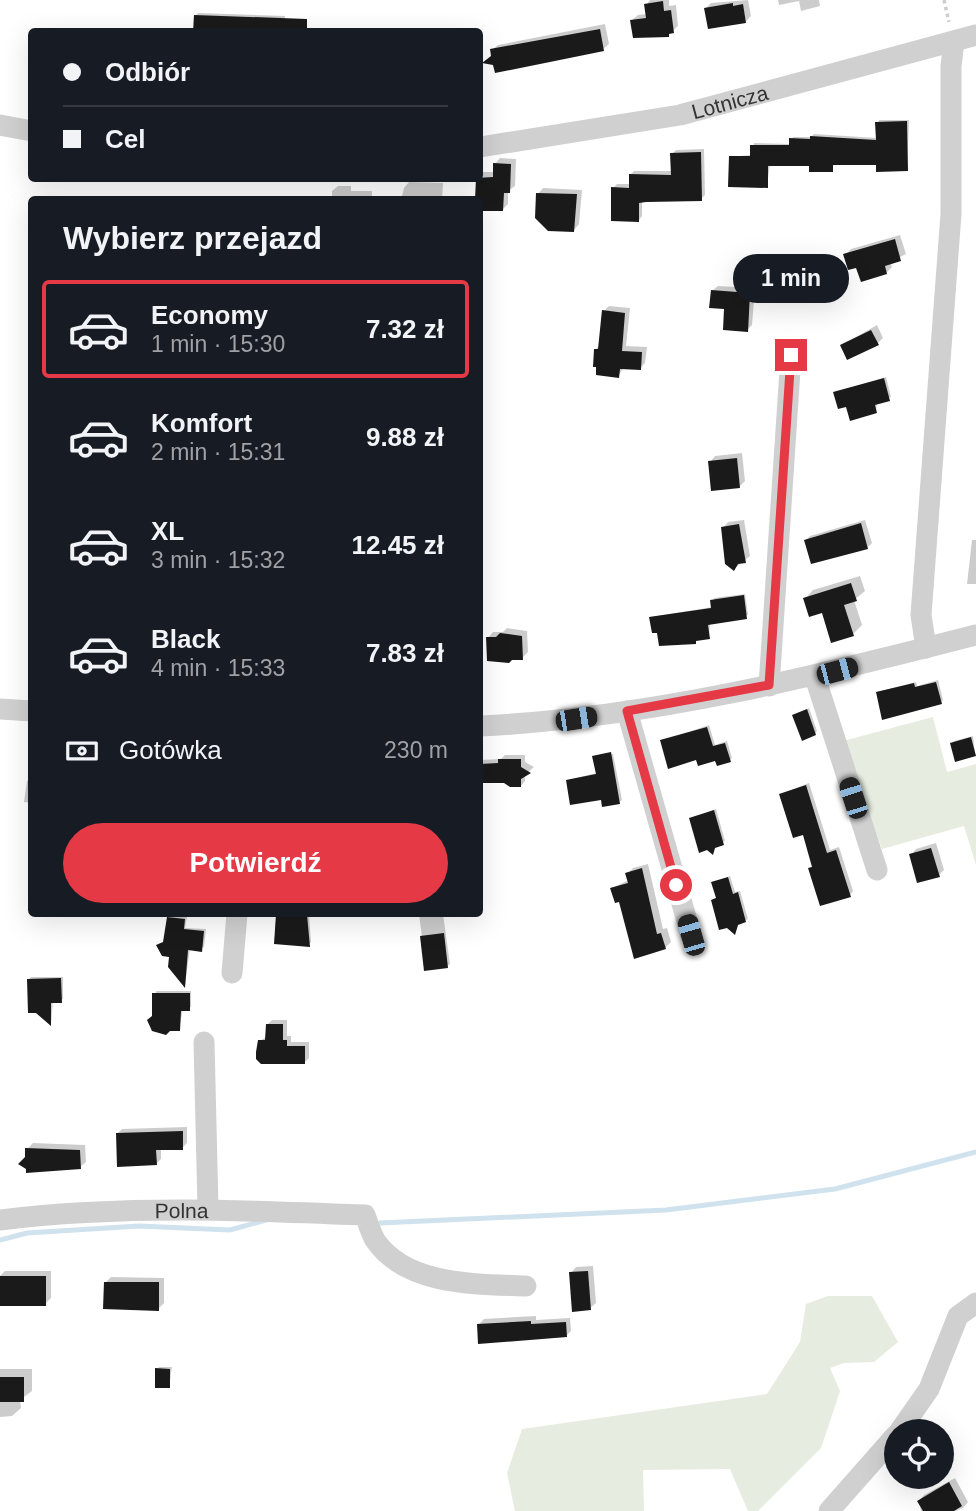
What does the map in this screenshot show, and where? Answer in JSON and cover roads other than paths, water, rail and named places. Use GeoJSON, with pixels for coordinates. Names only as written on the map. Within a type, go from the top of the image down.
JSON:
{"type":"FeatureCollection","features":[{"type":"Feature","properties":{"kind":"street","name":"Lotnicza"},"geometry":{"type":"LineString","coordinates":[[483,147],[680,115],[976,35]]}},
{"type":"Feature","properties":{"kind":"street"},"geometry":{"type":"LineString","coordinates":[[926,648],[921,615],[951,214],[951,66],[954,41]]}},
{"type":"Feature","properties":{"kind":"street"},"geometry":{"type":"LineString","coordinates":[[0,125],[28,130]]}},
{"type":"Feature","properties":{"kind":"street"},"geometry":{"type":"LineString","coordinates":[[769,685],[791,355]]}},
{"type":"Feature","properties":{"kind":"street"},"geometry":{"type":"LineString","coordinates":[[483,726],[551,723],[815,677],[976,635]]}},
{"type":"Feature","properties":{"kind":"street"},"geometry":{"type":"LineString","coordinates":[[815,677],[877,870]]}},
{"type":"Feature","properties":{"kind":"street"},"geometry":{"type":"LineString","coordinates":[[0,709],[28,710]]}},
{"type":"Feature","properties":{"kind":"street"},"geometry":{"type":"LineString","coordinates":[[627,711],[691,935]]}},
{"type":"Feature","properties":{"kind":"street"},"geometry":{"type":"LineString","coordinates":[[232,973],[237,917]]}},
{"type":"Feature","properties":{"kind":"street"},"geometry":{"type":"LineString","coordinates":[[204,1042],[208,1208]]}},
{"type":"Feature","properties":{"kind":"street","name":"Polna"},"geometry":{"type":"LineString","coordinates":[[0,1220],[40,1215],[208,1208],[365,1215],[376,1241],[397,1260],[437,1280],[526,1286]]}},
{"type":"Feature","properties":{"kind":"street"},"geometry":{"type":"LineString","coordinates":[[907,1419],[929,1389],[958,1316],[976,1303]]}},
{"type":"Feature","properties":{"kind":"street"},"geometry":{"type":"LineString","coordinates":[[829,1511],[884,1448]]}},
{"type":"Feature","properties":{"kind":"waterway"},"geometry":{"type":"LineString","coordinates":[[380,1223],[666,1210],[835,1189],[976,1152]]}},
{"type":"Feature","properties":{"kind":"waterway"},"geometry":{"type":"LineString","coordinates":[[0,1240],[27,1233],[139,1226],[230,1230],[266,1220]]}}]}
